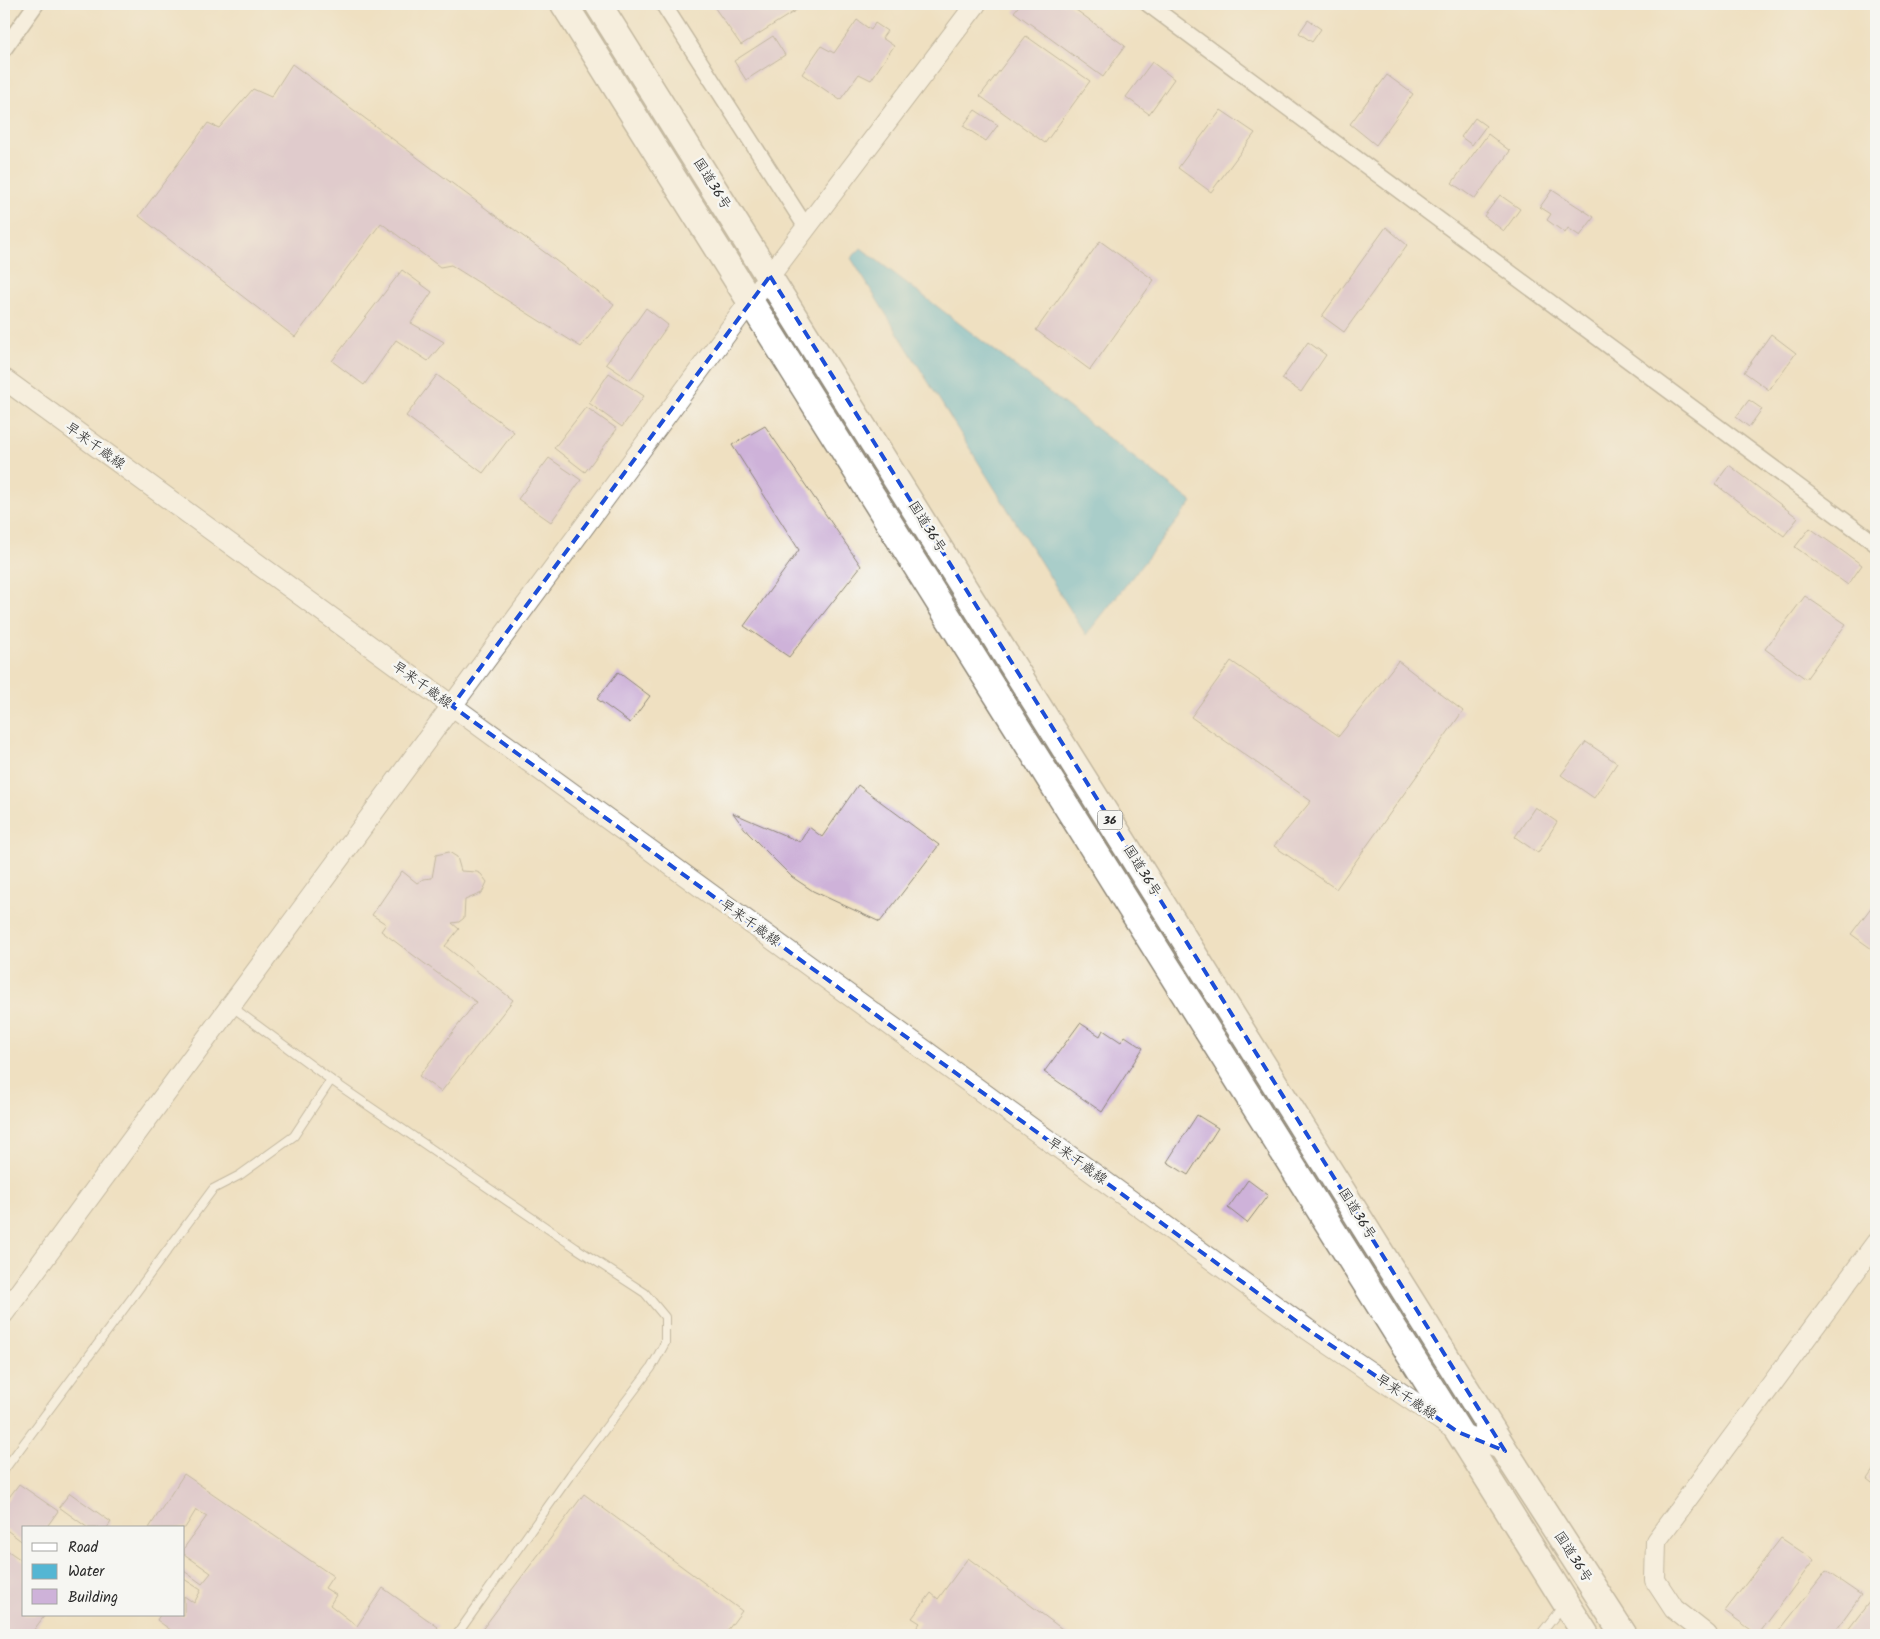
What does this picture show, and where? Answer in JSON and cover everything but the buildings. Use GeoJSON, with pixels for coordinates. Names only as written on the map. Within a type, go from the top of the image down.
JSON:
{"type":"FeatureCollection","features":[{"type":"Feature","properties":{"kind":"highway","name":"36"},"geometry":{"type":"LineString","coordinates":[[564,4],[1586,1635]]}},
{"type":"Feature","properties":{"kind":"highway","name":"国道36号"},"geometry":{"type":"LineString","coordinates":[[598,4],[1505,1451],[1624,1635]]}},
{"type":"Feature","properties":{"kind":"street"},"geometry":{"type":"LineString","coordinates":[[4,49],[36,4]]}},
{"type":"Feature","properties":{"kind":"street"},"geometry":{"type":"LineString","coordinates":[[663,4],[806,227]]}},
{"type":"Feature","properties":{"kind":"street"},"geometry":{"type":"LineString","coordinates":[[4,1312],[749,302],[976,4]]}},
{"type":"Feature","properties":{"kind":"street"},"geometry":{"type":"LineString","coordinates":[[1148,4],[1876,544]]}},
{"type":"Feature","properties":{"kind":"street","name":"早来千歳線"},"geometry":{"type":"LineString","coordinates":[[4,379],[1307,1329],[1458,1432],[1505,1451]]}},
{"type":"Feature","properties":{"kind":"street"},"geometry":{"type":"LineString","coordinates":[[1707,1635],[1674,1609],[1655,1580],[1656,1542],[1876,1243]]}},
{"type":"Feature","properties":{"kind":"lane"},"geometry":{"type":"LineString","coordinates":[[231,1005],[331,1080],[576,1248],[645,1292],[665,1317],[665,1343],[652,1368],[571,1474],[458,1633]]}},
{"type":"Feature","properties":{"kind":"lane"},"geometry":{"type":"LineString","coordinates":[[4,1470],[212,1189],[240,1175],[294,1136],[331,1080]]}},
{"type":"Feature","properties":{"kind":"lane"},"geometry":{"type":"LineString","coordinates":[[1540,1635],[1565,1603]]}},
{"type":"Feature","properties":{"kind":"highlighted area"},"geometry":{"type":"Polygon","coordinates":[[[770,276],[1505,1451],[1458,1432],[1307,1329],[452,706],[770,276]]]}},
{"type":"Feature","properties":{"kind":"water"},"geometry":{"type":"Polygon","coordinates":[[[861,248],[1192,502],[1086,635],[851,258],[861,248]]]}}]}
